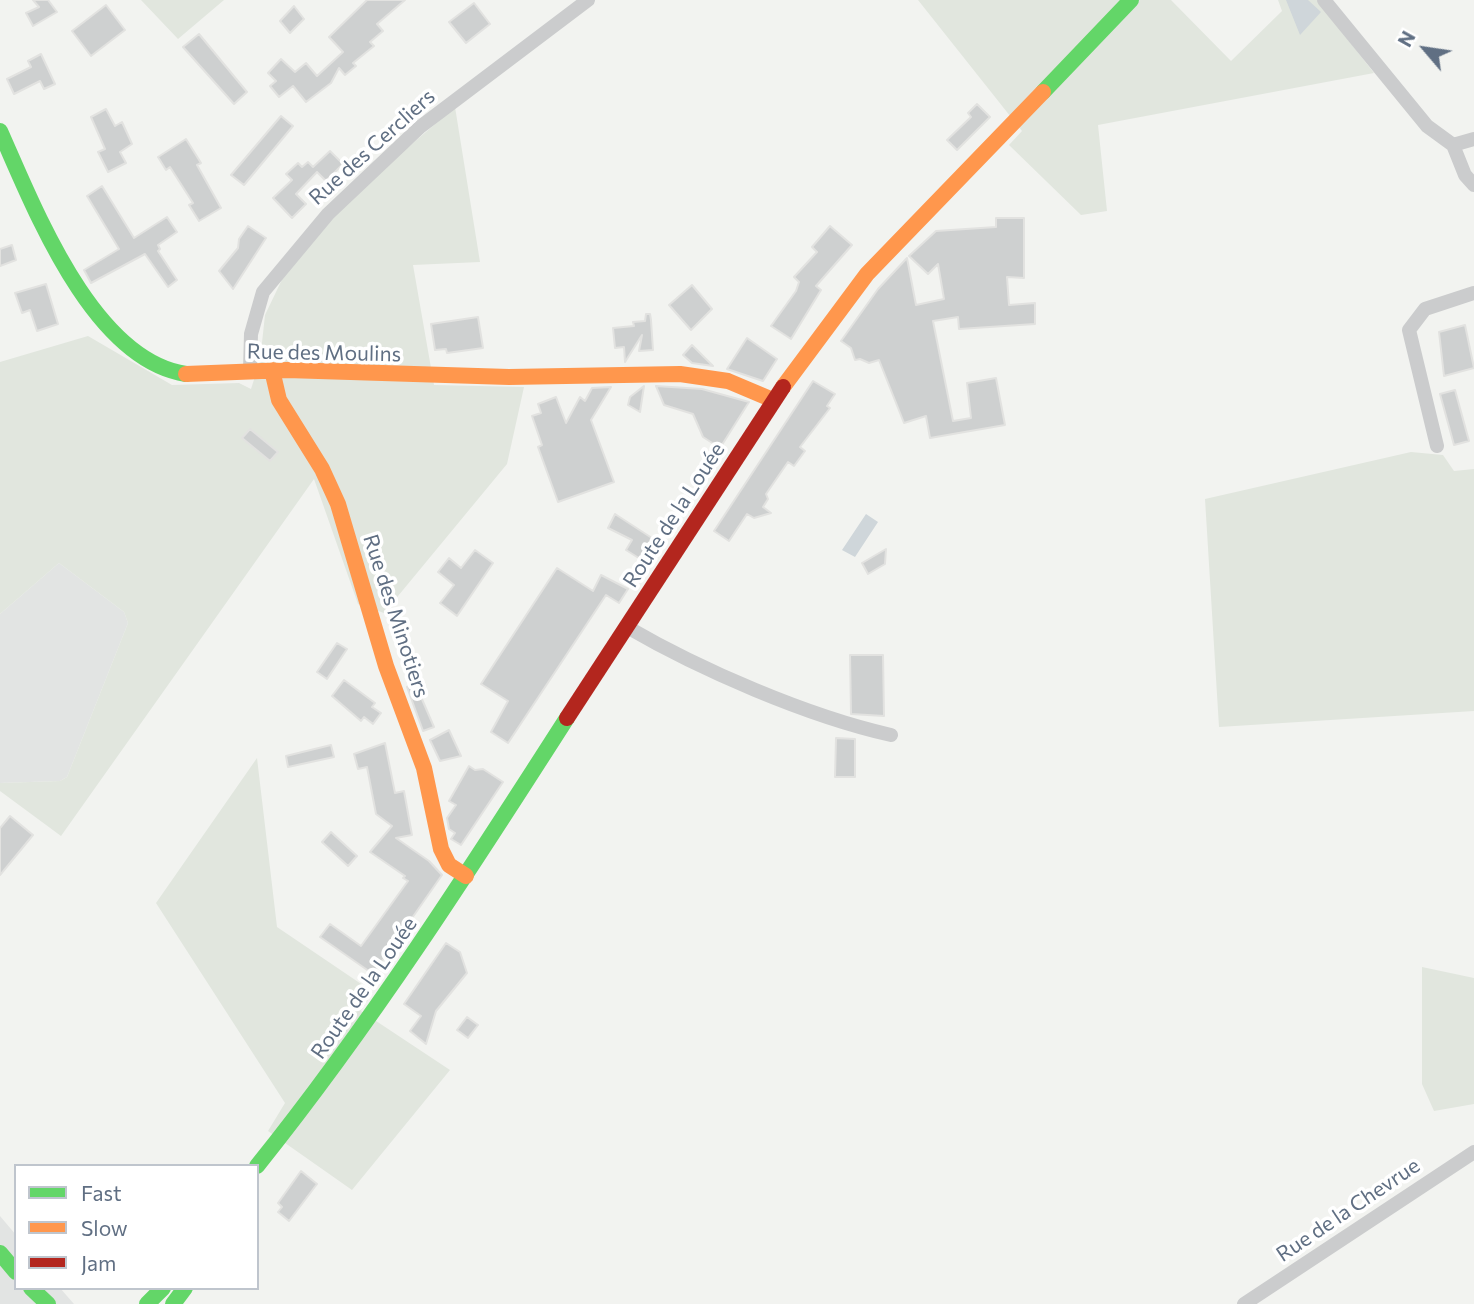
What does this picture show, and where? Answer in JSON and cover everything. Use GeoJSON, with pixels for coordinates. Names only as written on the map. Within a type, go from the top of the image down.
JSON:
{"type":"FeatureCollection","features":[{"type":"Feature","properties":{"kind":"main road","name":"Route de la Louée"},"geometry":{"type":"LineString","coordinates":[[259,1181],[311,1099],[466,876],[773,400],[867,274],[1131,0]]}},
{"type":"Feature","properties":{"kind":"main road","name":"Rue des Moulins"},"geometry":{"type":"LineString","coordinates":[[0,131],[39,220],[58,253],[97,308],[138,353],[174,373],[194,376],[272,370],[458,377],[677,372],[743,384],[773,400]]}},
{"type":"Feature","properties":{"kind":"main road","name":"Rue des Minotiers"},"geometry":{"type":"LineString","coordinates":[[272,370],[273,384],[279,400],[322,469],[338,504],[386,666],[424,768],[441,849],[449,864],[466,876]]}},
{"type":"Feature","properties":{"kind":"main road","name":"Route de la Louée"},"geometry":{"type":"LineString","coordinates":[[259,1164],[311,1099]]}},
{"type":"Feature","properties":{"kind":"main road"},"geometry":{"type":"LineString","coordinates":[[0,1253],[14,1270]]}},
{"type":"Feature","properties":{"kind":"main road"},"geometry":{"type":"LineString","coordinates":[[31,1290],[48,1304]]}},
{"type":"Feature","properties":{"kind":"main road"},"geometry":{"type":"LineString","coordinates":[[147,1304],[161,1290]]}},
{"type":"Feature","properties":{"kind":"street","name":"Rue des Cercliers"},"geometry":{"type":"LineString","coordinates":[[250,370],[251,334],[263,292],[328,214],[420,127],[588,0]]}},
{"type":"Feature","properties":{"kind":"street"},"geometry":{"type":"LineString","coordinates":[[1324,0],[1427,126],[1453,145],[1465,175],[1474,185]]}},
{"type":"Feature","properties":{"kind":"street"},"geometry":{"type":"LineString","coordinates":[[1453,145],[1474,139]]}},
{"type":"Feature","properties":{"kind":"street"},"geometry":{"type":"LineString","coordinates":[[1437,446],[1409,330],[1425,309],[1474,293]]}},
{"type":"Feature","properties":{"kind":"street"},"geometry":{"type":"LineString","coordinates":[[626,627],[729,677],[849,726],[891,735]]}},
{"type":"Feature","properties":{"kind":"street","name":"Rue de la Chevrue"},"geometry":{"type":"LineString","coordinates":[[1244,1304],[1474,1152]]}},
{"type":"Feature","properties":{"kind":"shaded area"},"geometry":{"type":"Polygon","coordinates":[[[141,0],[224,0],[178,39],[141,0]]]}},
{"type":"Feature","properties":{"kind":"shaded area"},"geometry":{"type":"Polygon","coordinates":[[[918,0],[1171,0],[1231,61],[1282,11],[1278,0],[1317,0],[1374,73],[1098,125],[1107,211],[1081,215],[1009,145],[1022,131],[918,0]]]}},
{"type":"Feature","properties":{"kind":"shaded area"},"geometry":{"type":"Polygon","coordinates":[[[1286,0],[1308,0],[1321,12],[1300,35],[1286,0]]]}},
{"type":"Feature","properties":{"kind":"shaded area"},"geometry":{"type":"Polygon","coordinates":[[[455,107],[480,262],[413,265],[434,385],[524,387],[507,464],[384,613],[358,604],[314,479],[61,836],[0,791],[0,783],[60,781],[67,777],[128,623],[124,612],[59,563],[0,614],[0,362],[88,336],[172,385],[239,383],[251,389],[260,361],[265,315],[287,269],[343,203],[455,107]]]}},
{"type":"Feature","properties":{"kind":"shaded area"},"geometry":{"type":"Polygon","coordinates":[[[1411,452],[1443,455],[1454,471],[1474,469],[1474,711],[1219,727],[1205,499],[1411,452]]]}},
{"type":"Feature","properties":{"kind":"shaded area"},"geometry":{"type":"Polygon","coordinates":[[[866,514],[878,522],[855,557],[842,550],[866,514]]]}},
{"type":"Feature","properties":{"kind":"shaded area"},"geometry":{"type":"Polygon","coordinates":[[[59,563],[124,612],[128,623],[67,777],[60,781],[0,783],[0,614],[59,563]]]}},
{"type":"Feature","properties":{"kind":"shaded area"},"geometry":{"type":"Polygon","coordinates":[[[257,758],[277,927],[373,992],[361,1011],[450,1070],[352,1190],[268,1131],[285,1103],[156,903],[257,758]]]}},
{"type":"Feature","properties":{"kind":"shaded area"},"geometry":{"type":"Polygon","coordinates":[[[1422,967],[1474,978],[1474,1104],[1434,1111],[1422,1084],[1422,967]]]}},
{"type":"Feature","properties":{"kind":"shaded area"},"geometry":{"type":"Polygon","coordinates":[[[0,1216],[14,1233],[14,1290],[62,1290],[74,1304],[0,1304],[0,1216]]]}},
{"type":"Feature","properties":{"kind":"building"},"geometry":{"type":"Polygon","coordinates":[[[33,0],[48,0],[57,12],[33,26],[26,13],[39,7],[33,0]]]}},
{"type":"Feature","properties":{"kind":"building"},"geometry":{"type":"Polygon","coordinates":[[[367,0],[405,0],[377,24],[383,31],[370,42],[374,46],[353,63],[356,66],[345,75],[339,68],[331,83],[306,102],[293,86],[279,97],[270,86],[276,81],[268,73],[281,59],[295,72],[306,63],[317,76],[343,52],[329,37],[367,0]]]}},
{"type":"Feature","properties":{"kind":"building"},"geometry":{"type":"Polygon","coordinates":[[[474,3],[490,24],[466,43],[449,22],[474,3]]]}},
{"type":"Feature","properties":{"kind":"building"},"geometry":{"type":"Polygon","coordinates":[[[106,5],[125,30],[91,56],[72,31],[106,5]]]}},
{"type":"Feature","properties":{"kind":"building"},"geometry":{"type":"Polygon","coordinates":[[[294,6],[304,19],[290,33],[280,21],[294,6]]]}},
{"type":"Feature","properties":{"kind":"building"},"geometry":{"type":"Polygon","coordinates":[[[199,34],[247,92],[234,104],[183,47],[199,34]]]}},
{"type":"Feature","properties":{"kind":"building"},"geometry":{"type":"Polygon","coordinates":[[[41,54],[55,84],[44,89],[40,81],[14,94],[7,79],[31,67],[28,61],[41,54]]]}},
{"type":"Feature","properties":{"kind":"building"},"geometry":{"type":"Polygon","coordinates":[[[977,104],[990,117],[957,150],[947,140],[971,117],[968,113],[977,104]]]}},
{"type":"Feature","properties":{"kind":"building"},"geometry":{"type":"Polygon","coordinates":[[[106,109],[115,126],[122,122],[132,144],[120,152],[126,163],[108,172],[98,152],[105,149],[91,117],[106,109]]]}},
{"type":"Feature","properties":{"kind":"building"},"geometry":{"type":"Polygon","coordinates":[[[281,116],[293,126],[244,185],[231,175],[281,116]]]}},
{"type":"Feature","properties":{"kind":"building"},"geometry":{"type":"Polygon","coordinates":[[[186,139],[201,163],[197,165],[221,208],[199,221],[189,205],[193,203],[170,167],[166,170],[158,157],[186,139]]]}},
{"type":"Feature","properties":{"kind":"building"},"geometry":{"type":"Polygon","coordinates":[[[330,151],[343,164],[326,181],[317,172],[296,194],[306,204],[292,218],[273,198],[292,180],[286,174],[298,163],[302,167],[308,162],[313,167],[330,151]]]}},
{"type":"Feature","properties":{"kind":"building"},"geometry":{"type":"Polygon","coordinates":[[[102,186],[134,238],[167,217],[177,232],[158,245],[158,251],[177,280],[168,287],[145,254],[91,283],[84,270],[119,249],[87,196],[102,186]]]}},
{"type":"Feature","properties":{"kind":"building"},"geometry":{"type":"Polygon","coordinates":[[[996,218],[1024,218],[1024,278],[1007,277],[1009,305],[1035,303],[1035,324],[959,329],[958,317],[933,321],[953,421],[971,418],[967,383],[996,378],[1005,425],[930,438],[926,416],[904,423],[879,360],[869,363],[855,360],[851,348],[841,341],[878,289],[907,258],[916,305],[944,299],[938,264],[928,274],[909,256],[936,231],[996,227],[996,218]]]}},
{"type":"Feature","properties":{"kind":"building"},"geometry":{"type":"Polygon","coordinates":[[[248,226],[266,238],[233,289],[219,271],[238,248],[239,239],[248,226]]]}},
{"type":"Feature","properties":{"kind":"building"},"geometry":{"type":"Polygon","coordinates":[[[830,226],[852,245],[816,286],[821,290],[791,339],[771,326],[796,291],[799,282],[794,277],[817,252],[812,247],[830,226]]]}},
{"type":"Feature","properties":{"kind":"building"},"geometry":{"type":"Polygon","coordinates":[[[12,245],[16,260],[0,266],[0,249],[12,245]]]}},
{"type":"Feature","properties":{"kind":"building"},"geometry":{"type":"Polygon","coordinates":[[[46,284],[58,324],[37,331],[30,310],[22,313],[15,293],[46,284]]]}},
{"type":"Feature","properties":{"kind":"building"},"geometry":{"type":"Polygon","coordinates":[[[692,285],[712,309],[691,330],[669,305],[692,285]]]}},
{"type":"Feature","properties":{"kind":"building"},"geometry":{"type":"Polygon","coordinates":[[[646,314],[650,314],[653,350],[639,351],[642,335],[625,362],[624,347],[615,348],[613,328],[634,326],[633,322],[645,321],[646,314]]]}},
{"type":"Feature","properties":{"kind":"building"},"geometry":{"type":"Polygon","coordinates":[[[478,317],[483,348],[447,353],[446,349],[435,350],[431,324],[478,317]]]}},
{"type":"Feature","properties":{"kind":"building"},"geometry":{"type":"Polygon","coordinates":[[[1465,325],[1474,368],[1444,376],[1439,332],[1465,325]]]}},
{"type":"Feature","properties":{"kind":"building"},"geometry":{"type":"Polygon","coordinates":[[[747,338],[777,359],[763,381],[727,369],[747,338]]]}},
{"type":"Feature","properties":{"kind":"building"},"geometry":{"type":"Polygon","coordinates":[[[692,345],[713,366],[692,363],[683,355],[692,345]]]}},
{"type":"Feature","properties":{"kind":"building"},"geometry":{"type":"Polygon","coordinates":[[[813,381],[835,394],[827,406],[830,408],[800,447],[805,451],[794,466],[788,462],[766,494],[768,499],[763,507],[771,513],[754,518],[747,514],[729,541],[714,531],[813,381]]]}},
{"type":"Feature","properties":{"kind":"building"},"geometry":{"type":"Polygon","coordinates":[[[644,386],[640,412],[628,405],[630,397],[644,386]]]}},
{"type":"Feature","properties":{"kind":"building"},"geometry":{"type":"Polygon","coordinates":[[[656,386],[702,389],[749,402],[720,448],[703,437],[693,414],[664,405],[656,386]]]}},
{"type":"Feature","properties":{"kind":"building"},"geometry":{"type":"Polygon","coordinates":[[[611,387],[591,420],[614,482],[558,502],[538,447],[542,445],[532,416],[541,413],[538,404],[556,397],[566,423],[580,397],[585,401],[592,388],[611,387]]]}},
{"type":"Feature","properties":{"kind":"building"},"geometry":{"type":"Polygon","coordinates":[[[1455,390],[1469,441],[1454,445],[1440,394],[1455,390]]]}},
{"type":"Feature","properties":{"kind":"building"},"geometry":{"type":"Polygon","coordinates":[[[250,429],[278,452],[270,461],[242,438],[250,429]]]}},
{"type":"Feature","properties":{"kind":"building"},"geometry":{"type":"Polygon","coordinates":[[[615,514],[658,542],[645,562],[626,550],[632,540],[608,528],[615,514]]]}},
{"type":"Feature","properties":{"kind":"building"},"geometry":{"type":"Polygon","coordinates":[[[886,549],[885,564],[868,574],[862,563],[886,549]]]}},
{"type":"Feature","properties":{"kind":"building"},"geometry":{"type":"Polygon","coordinates":[[[475,550],[493,563],[457,616],[440,603],[454,585],[438,572],[449,558],[461,568],[475,550]]]}},
{"type":"Feature","properties":{"kind":"building"},"geometry":{"type":"Polygon","coordinates":[[[557,568],[593,591],[601,575],[628,589],[619,603],[606,595],[508,743],[491,732],[508,701],[481,684],[557,568]]]}},
{"type":"Feature","properties":{"kind":"building"},"geometry":{"type":"Polygon","coordinates":[[[337,643],[347,649],[327,679],[317,672],[337,643]]]}},
{"type":"Feature","properties":{"kind":"building"},"geometry":{"type":"Polygon","coordinates":[[[850,655],[883,655],[884,716],[851,714],[850,655]]]}},
{"type":"Feature","properties":{"kind":"building"},"geometry":{"type":"Polygon","coordinates":[[[344,680],[375,703],[372,707],[381,713],[373,724],[364,717],[361,721],[332,696],[344,680]]]}},
{"type":"Feature","properties":{"kind":"building"},"geometry":{"type":"Polygon","coordinates":[[[415,683],[434,727],[423,731],[407,687],[415,683]]]}},
{"type":"Feature","properties":{"kind":"building"},"geometry":{"type":"Polygon","coordinates":[[[449,730],[461,756],[440,761],[430,740],[449,730]]]}},
{"type":"Feature","properties":{"kind":"building"},"geometry":{"type":"Polygon","coordinates":[[[836,738],[855,739],[855,777],[835,777],[836,738]]]}},
{"type":"Feature","properties":{"kind":"building"},"geometry":{"type":"Polygon","coordinates":[[[385,743],[395,793],[404,791],[412,835],[396,838],[429,861],[442,875],[373,974],[320,937],[330,924],[361,946],[408,881],[403,878],[405,876],[370,852],[392,826],[376,814],[367,767],[358,769],[354,754],[385,743]]]}},
{"type":"Feature","properties":{"kind":"building"},"geometry":{"type":"Polygon","coordinates":[[[331,745],[334,757],[288,767],[286,756],[331,745]]]}},
{"type":"Feature","properties":{"kind":"building"},"geometry":{"type":"Polygon","coordinates":[[[469,766],[475,770],[483,769],[503,782],[461,845],[451,839],[455,833],[449,829],[447,818],[456,805],[449,801],[469,766]]]}},
{"type":"Feature","properties":{"kind":"building"},"geometry":{"type":"Polygon","coordinates":[[[10,816],[33,835],[0,875],[0,828],[10,816]]]}},
{"type":"Feature","properties":{"kind":"building"},"geometry":{"type":"Polygon","coordinates":[[[331,832],[357,856],[348,866],[322,842],[331,832]]]}},
{"type":"Feature","properties":{"kind":"building"},"geometry":{"type":"Polygon","coordinates":[[[446,943],[460,952],[467,973],[436,1011],[426,1044],[410,1031],[421,1016],[404,1004],[446,943]]]}},
{"type":"Feature","properties":{"kind":"building"},"geometry":{"type":"Polygon","coordinates":[[[467,1017],[478,1025],[468,1038],[457,1030],[467,1017]]]}},
{"type":"Feature","properties":{"kind":"building"},"geometry":{"type":"Polygon","coordinates":[[[301,1171],[317,1184],[289,1221],[278,1212],[282,1207],[278,1203],[301,1171]]]}},
{"type":"Feature","properties":{"kind":"traffic: fast"},"geometry":{"type":"LineString","coordinates":[[1043,92],[1131,0]]}},
{"type":"Feature","properties":{"kind":"traffic: fast"},"geometry":{"type":"LineString","coordinates":[[0,131],[49,238],[70,276],[95,311],[122,341],[152,363],[186,374]]}},
{"type":"Feature","properties":{"kind":"traffic: fast"},"geometry":{"type":"LineString","coordinates":[[259,1164],[340,1058],[379,1002],[456,890],[567,718]]}},
{"type":"Feature","properties":{"kind":"traffic: fast"},"geometry":{"type":"LineString","coordinates":[[0,1253],[14,1270]]}},
{"type":"Feature","properties":{"kind":"traffic: fast"},"geometry":{"type":"LineString","coordinates":[[33,1290],[48,1304]]}},
{"type":"Feature","properties":{"kind":"traffic: fast"},"geometry":{"type":"LineString","coordinates":[[147,1304],[161,1290]]}},
{"type":"Feature","properties":{"kind":"traffic: fast"},"geometry":{"type":"LineString","coordinates":[[173,1304],[184,1290]]}},
{"type":"Feature","properties":{"kind":"traffic: slow"},"geometry":{"type":"LineString","coordinates":[[783,387],[867,274],[1043,92]]}},
{"type":"Feature","properties":{"kind":"traffic: slow"},"geometry":{"type":"LineString","coordinates":[[272,370],[279,400],[322,469],[338,504],[386,666],[424,768],[441,849],[449,865],[466,876]]}},
{"type":"Feature","properties":{"kind":"traffic: slow"},"geometry":{"type":"LineString","coordinates":[[186,374],[287,370],[509,377],[680,374],[728,381],[773,400]]}},
{"type":"Feature","properties":{"kind":"traffic: jam"},"geometry":{"type":"LineString","coordinates":[[567,718],[783,387]]}}]}
